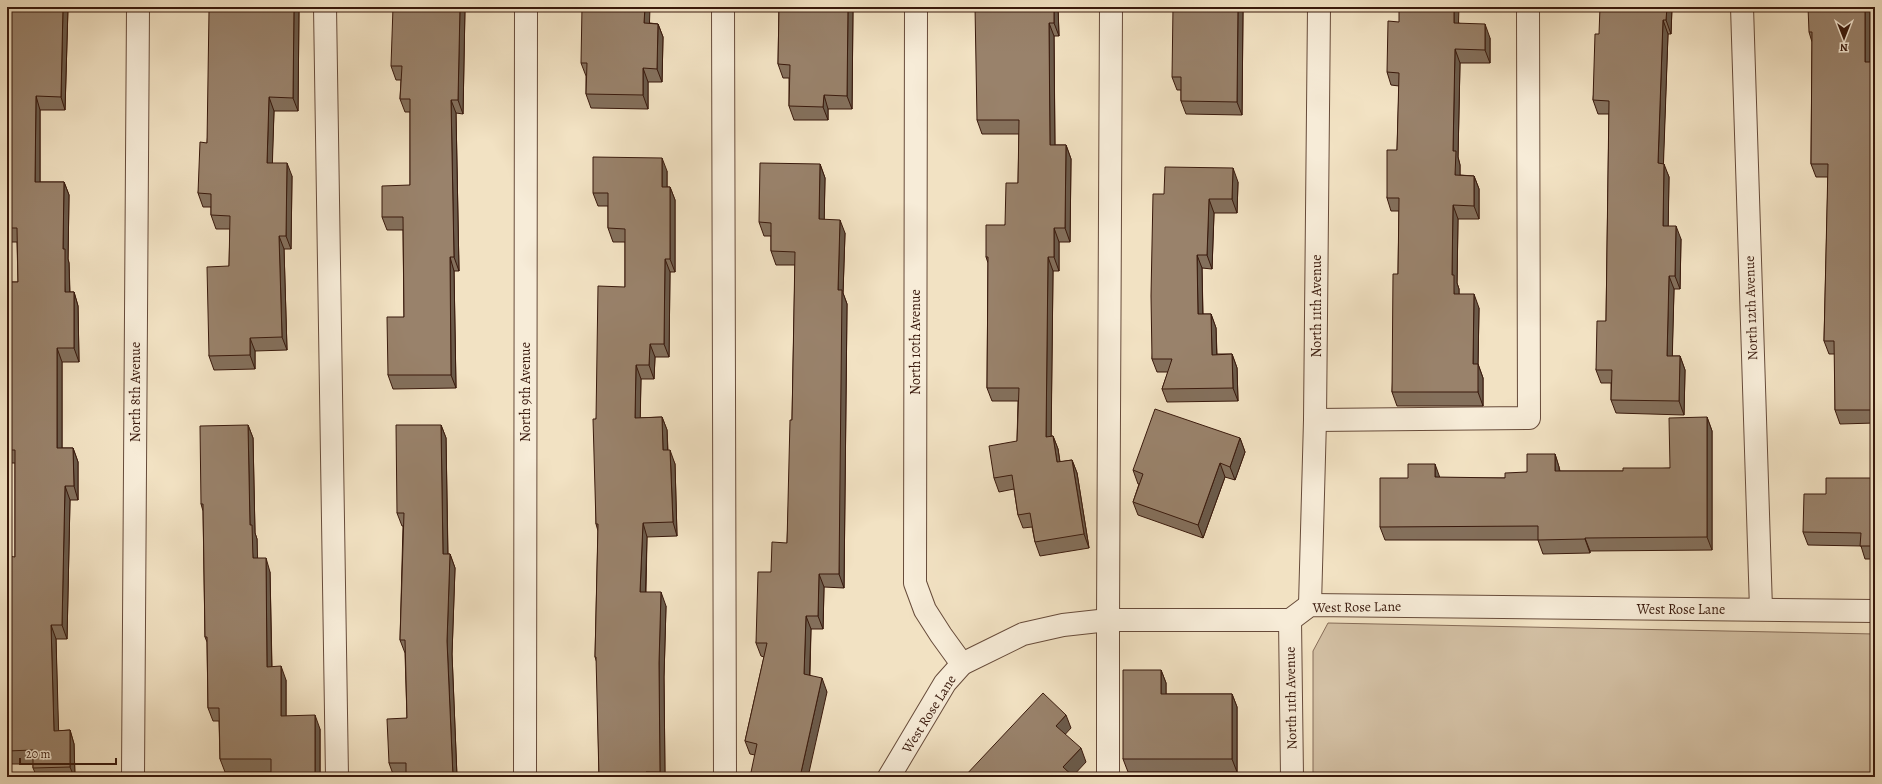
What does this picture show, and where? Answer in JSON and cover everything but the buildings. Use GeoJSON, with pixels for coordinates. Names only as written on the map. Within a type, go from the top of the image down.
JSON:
{"type":"FeatureCollection","features":[{"type":"Feature","properties":{"kind":"street","name":"North 8th Avenue"},"geometry":{"type":"LineString","coordinates":[[132,777],[138,7]]}},
{"type":"Feature","properties":{"kind":"street"},"geometry":{"type":"LineString","coordinates":[[325,7],[337,777]]}},
{"type":"Feature","properties":{"kind":"street","name":"North 9th Avenue"},"geometry":{"type":"LineString","coordinates":[[525,777],[526,7]]}},
{"type":"Feature","properties":{"kind":"street"},"geometry":{"type":"LineString","coordinates":[[723,7],[725,777]]}},
{"type":"Feature","properties":{"kind":"street","name":"North 10th Avenue"},"geometry":{"type":"LineString","coordinates":[[916,7],[915,582],[925,610],[962,664]]}},
{"type":"Feature","properties":{"kind":"street"},"geometry":{"type":"LineString","coordinates":[[1108,777],[1112,7]]}},
{"type":"Feature","properties":{"kind":"street","name":"North 11th Avenue"},"geometry":{"type":"LineString","coordinates":[[1310,605],[1315,420],[1318,7]]}},
{"type":"Feature","properties":{"kind":"street"},"geometry":{"type":"LineString","coordinates":[[1315,420],[1529,418],[1528,7]]}},
{"type":"Feature","properties":{"kind":"street","name":"North 12th Avenue"},"geometry":{"type":"LineString","coordinates":[[1742,7],[1761,609]]}},
{"type":"Feature","properties":{"kind":"street","name":"West Rose Lane"},"geometry":{"type":"LineString","coordinates":[[889,777],[945,683],[962,664],[1023,634],[1063,625],[1108,620],[1290,620],[1310,605],[1875,611]]}},
{"type":"Feature","properties":{"kind":"street","name":"North 11th Avenue"},"geometry":{"type":"LineString","coordinates":[[1290,620],[1292,777]]}},
{"type":"Feature","properties":{"kind":"shaded area"},"geometry":{"type":"Polygon","coordinates":[[[1328,623],[1875,634],[1875,777],[1313,777],[1313,651],[1328,623]]]}}]}
